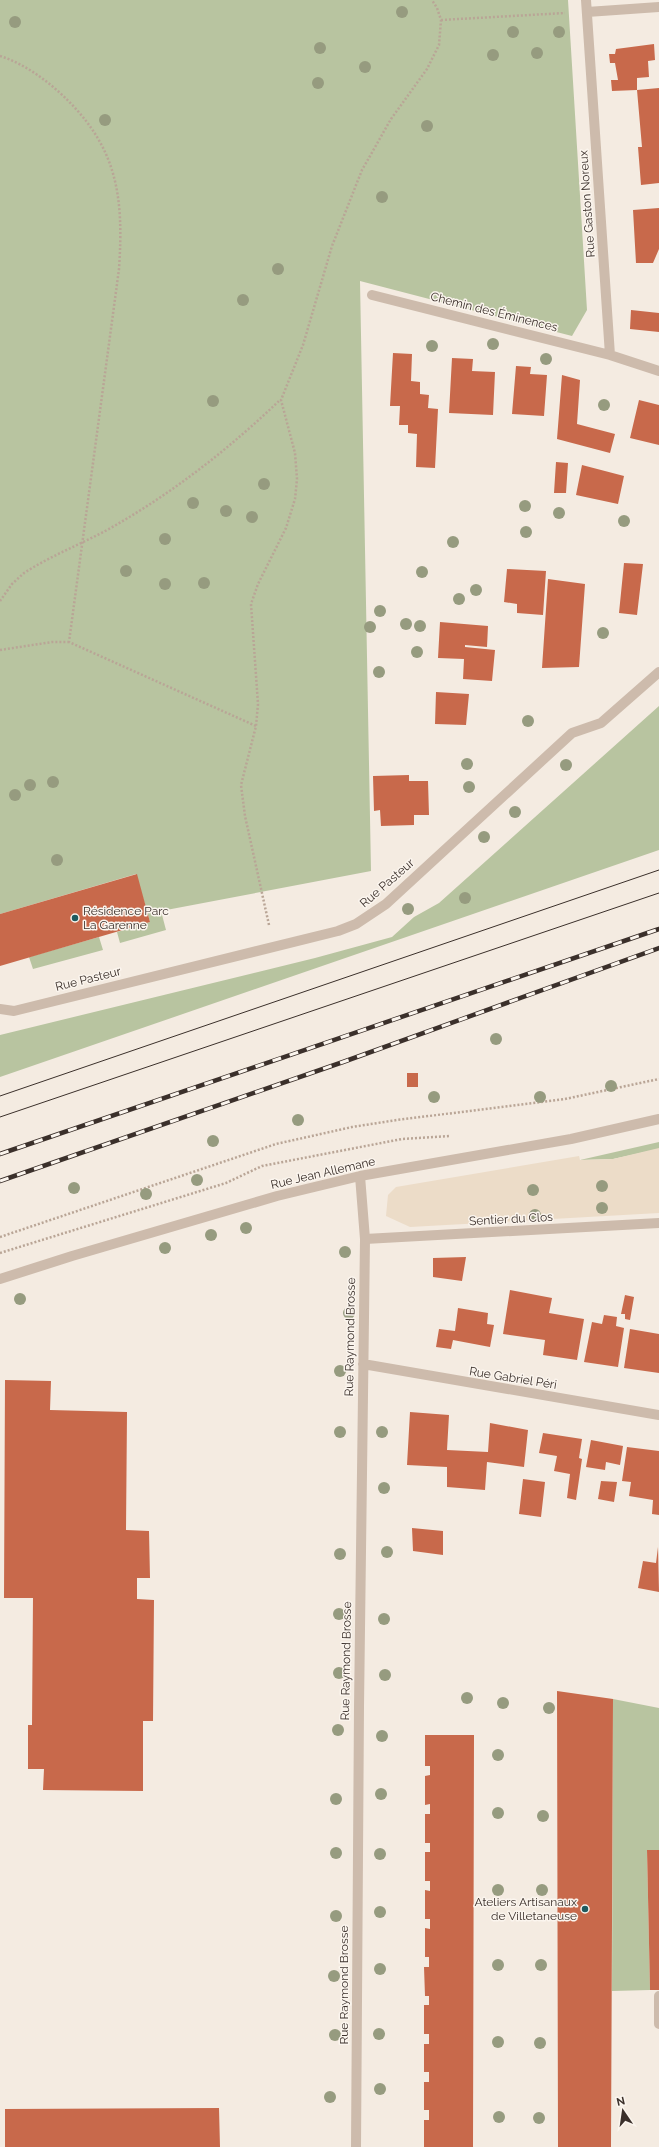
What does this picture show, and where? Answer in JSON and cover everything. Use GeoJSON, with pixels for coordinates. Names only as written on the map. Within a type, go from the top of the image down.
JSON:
{"type":"FeatureCollection","features":[{"type":"Feature","properties":{"kind":"street","name":"Rue Gaston Noreux"},"geometry":{"type":"LineString","coordinates":[[586,0],[610,355]]}},
{"type":"Feature","properties":{"kind":"street"},"geometry":{"type":"LineString","coordinates":[[586,12],[659,7]]}},
{"type":"Feature","properties":{"kind":"street","name":"Chemin des Éminences"},"geometry":{"type":"LineString","coordinates":[[372,295],[610,355]]}},
{"type":"Feature","properties":{"kind":"street"},"geometry":{"type":"LineString","coordinates":[[610,355],[659,371]]}},
{"type":"Feature","properties":{"kind":"street","name":"Rue Pasteur"},"geometry":{"type":"LineString","coordinates":[[0,1009],[14,1011],[338,931],[356,924],[372,914],[572,733],[601,723],[659,672]]}},
{"type":"Feature","properties":{"kind":"street","name":"Rue Jean Allemane"},"geometry":{"type":"LineString","coordinates":[[0,1279],[72,1256],[277,1196],[360,1176],[572,1139],[659,1119]]}},
{"type":"Feature","properties":{"kind":"street","name":"Rue Raymond Brosse"},"geometry":{"type":"LineString","coordinates":[[356,2147],[365,1239],[360,1176]]}},
{"type":"Feature","properties":{"kind":"street","name":"Sentier du Clos"},"geometry":{"type":"LineString","coordinates":[[365,1239],[659,1223]]}},
{"type":"Feature","properties":{"kind":"street","name":"Rue Gabriel Péri"},"geometry":{"type":"LineString","coordinates":[[363,1364],[659,1415]]}},
{"type":"Feature","properties":{"kind":"street"},"geometry":{"type":"LineString","coordinates":[[659,1996],[659,2024]]}},
{"type":"Feature","properties":{"kind":"path"},"geometry":{"type":"LineString","coordinates":[[0,601],[12,584],[24,573],[121,522],[232,445],[281,400],[302,345],[332,246],[349,199],[381,134],[434,56],[439,45],[441,20],[438,8],[432,0]]}},
{"type":"Feature","properties":{"kind":"path"},"geometry":{"type":"LineString","coordinates":[[441,20],[586,12]]}},
{"type":"Feature","properties":{"kind":"path"},"geometry":{"type":"LineString","coordinates":[[0,56],[35,73],[73,105],[92,128],[108,155],[116,183],[121,240],[119,269],[69,642]]}},
{"type":"Feature","properties":{"kind":"path"},"geometry":{"type":"LineString","coordinates":[[274,947],[242,801],[241,785],[256,726],[258,687],[251,604],[258,584],[292,513],[298,479],[295,453],[281,400]]}},
{"type":"Feature","properties":{"kind":"path"},"geometry":{"type":"LineString","coordinates":[[0,650],[37,644],[69,642],[256,726]]}},
{"type":"Feature","properties":{"kind":"path"},"geometry":{"type":"LineString","coordinates":[[0,1237],[276,1144],[352,1127],[565,1099],[659,1079]]}},
{"type":"Feature","properties":{"kind":"green space"},"geometry":{"type":"Polygon","coordinates":[[[0,0],[568,0],[587,310],[572,336],[360,281],[371,871],[161,911],[166,930],[120,943],[117,932],[150,922],[136,874],[0,914],[0,0]]]}},
{"type":"Feature","properties":{"kind":"green space"},"geometry":{"type":"Polygon","coordinates":[[[659,706],[659,850],[0,1077],[0,1035],[315,958],[392,937],[414,917],[439,903],[659,706]]]}},
{"type":"Feature","properties":{"kind":"green space"},"geometry":{"type":"Polygon","coordinates":[[[99,937],[103,950],[33,969],[29,957],[99,937]]]}},
{"type":"Feature","properties":{"kind":"green space"},"geometry":{"type":"Polygon","coordinates":[[[659,1142],[659,1149],[613,1159],[580,1160],[659,1142]]]}},
{"type":"Feature","properties":{"kind":"green space"},"geometry":{"type":"Polygon","coordinates":[[[613,1699],[659,1708],[659,1850],[647,1851],[650,1990],[612,1991],[613,1699]]]}},
{"type":"Feature","properties":{"kind":"shaded area"},"geometry":{"type":"Polygon","coordinates":[[[659,1148],[659,1213],[410,1227],[386,1216],[388,1195],[396,1187],[579,1156],[580,1160],[613,1159],[659,1148]]]}},
{"type":"Feature","properties":{"kind":"building"},"geometry":{"type":"Polygon","coordinates":[[[654,44],[655,60],[648,61],[649,77],[637,78],[637,90],[612,91],[611,80],[618,80],[615,63],[610,63],[609,54],[615,54],[616,49],[654,44]]]}},
{"type":"Feature","properties":{"kind":"building"},"geometry":{"type":"Polygon","coordinates":[[[659,88],[659,183],[641,185],[638,147],[642,147],[637,90],[659,88]]]}},
{"type":"Feature","properties":{"kind":"building"},"geometry":{"type":"Polygon","coordinates":[[[659,208],[659,249],[653,263],[636,263],[633,210],[659,208]]]}},
{"type":"Feature","properties":{"kind":"building"},"geometry":{"type":"Polygon","coordinates":[[[631,310],[659,313],[659,332],[630,329],[631,310]]]}},
{"type":"Feature","properties":{"kind":"building"},"geometry":{"type":"Polygon","coordinates":[[[393,353],[412,354],[411,381],[420,382],[420,394],[429,395],[428,408],[438,409],[435,468],[416,467],[417,434],[408,433],[408,425],[399,425],[400,406],[390,406],[393,353]]]}},
{"type":"Feature","properties":{"kind":"building"},"geometry":{"type":"Polygon","coordinates":[[[452,358],[473,359],[472,371],[495,372],[493,415],[449,413],[452,358]]]}},
{"type":"Feature","properties":{"kind":"building"},"geometry":{"type":"Polygon","coordinates":[[[516,366],[531,367],[530,374],[547,375],[544,416],[512,414],[516,366]]]}},
{"type":"Feature","properties":{"kind":"building"},"geometry":{"type":"Polygon","coordinates":[[[562,375],[580,380],[577,424],[615,434],[610,453],[557,439],[562,375]]]}},
{"type":"Feature","properties":{"kind":"building"},"geometry":{"type":"Polygon","coordinates":[[[639,400],[659,405],[659,445],[630,438],[639,400]]]}},
{"type":"Feature","properties":{"kind":"building"},"geometry":{"type":"Polygon","coordinates":[[[556,462],[568,463],[566,493],[554,493],[556,462]]]}},
{"type":"Feature","properties":{"kind":"building"},"geometry":{"type":"Polygon","coordinates":[[[582,465],[624,476],[618,504],[576,495],[582,465]]]}},
{"type":"Feature","properties":{"kind":"building"},"geometry":{"type":"Polygon","coordinates":[[[624,563],[643,564],[637,615],[619,613],[624,563]]]}},
{"type":"Feature","properties":{"kind":"building"},"geometry":{"type":"Polygon","coordinates":[[[507,569],[546,571],[543,615],[517,613],[517,604],[504,602],[507,569]]]}},
{"type":"Feature","properties":{"kind":"building"},"geometry":{"type":"Polygon","coordinates":[[[548,579],[585,584],[579,667],[542,668],[548,579]]]}},
{"type":"Feature","properties":{"kind":"building"},"geometry":{"type":"Polygon","coordinates":[[[440,622],[488,626],[487,647],[465,645],[465,647],[495,650],[492,681],[463,679],[464,659],[438,658],[440,622]]]}},
{"type":"Feature","properties":{"kind":"building"},"geometry":{"type":"Polygon","coordinates":[[[436,692],[469,694],[466,725],[435,724],[436,692]]]}},
{"type":"Feature","properties":{"kind":"building"},"geometry":{"type":"Polygon","coordinates":[[[409,775],[409,781],[428,781],[429,815],[414,815],[414,825],[381,826],[380,810],[374,811],[373,776],[409,775]]]}},
{"type":"Feature","properties":{"kind":"building","name":"Résidence Parc La Garenne"},"geometry":{"type":"Polygon","coordinates":[[[137,874],[150,922],[0,966],[0,914],[137,874]]]}},
{"type":"Feature","properties":{"kind":"building"},"geometry":{"type":"Polygon","coordinates":[[[407,1073],[418,1073],[418,1087],[407,1087],[407,1073]]]}},
{"type":"Feature","properties":{"kind":"building"},"geometry":{"type":"Polygon","coordinates":[[[466,1257],[462,1281],[433,1277],[433,1258],[466,1257]]]}},
{"type":"Feature","properties":{"kind":"building"},"geometry":{"type":"Polygon","coordinates":[[[510,1290],[552,1298],[549,1313],[584,1319],[577,1360],[543,1355],[545,1340],[503,1334],[510,1290]]]}},
{"type":"Feature","properties":{"kind":"building"},"geometry":{"type":"Polygon","coordinates":[[[625,1295],[634,1297],[630,1320],[625,1319],[625,1314],[621,1314],[625,1295]]]}},
{"type":"Feature","properties":{"kind":"building"},"geometry":{"type":"Polygon","coordinates":[[[458,1308],[488,1313],[487,1324],[494,1325],[490,1347],[453,1340],[451,1349],[436,1347],[439,1329],[455,1331],[458,1308]]]}},
{"type":"Feature","properties":{"kind":"building"},"geometry":{"type":"Polygon","coordinates":[[[604,1315],[617,1317],[616,1326],[624,1328],[618,1367],[584,1362],[592,1322],[602,1324],[604,1315]]]}},
{"type":"Feature","properties":{"kind":"building"},"geometry":{"type":"Polygon","coordinates":[[[630,1329],[659,1334],[659,1373],[624,1368],[630,1329]]]}},
{"type":"Feature","properties":{"kind":"building"},"geometry":{"type":"Polygon","coordinates":[[[5,1380],[51,1381],[50,1410],[127,1412],[126,1530],[149,1531],[150,1578],[137,1578],[137,1599],[154,1600],[153,1721],[143,1721],[143,1791],[43,1790],[44,1769],[28,1769],[28,1725],[32,1725],[33,1598],[4,1598],[5,1380]]]}},
{"type":"Feature","properties":{"kind":"building"},"geometry":{"type":"Polygon","coordinates":[[[410,1412],[449,1415],[447,1450],[488,1452],[490,1423],[528,1430],[524,1467],[487,1462],[485,1490],[447,1487],[447,1467],[407,1465],[410,1412]]]}},
{"type":"Feature","properties":{"kind":"building"},"geometry":{"type":"Polygon","coordinates":[[[543,1433],[582,1439],[579,1458],[582,1459],[576,1500],[567,1498],[570,1474],[554,1471],[557,1456],[539,1453],[543,1433]]]}},
{"type":"Feature","properties":{"kind":"building"},"geometry":{"type":"Polygon","coordinates":[[[591,1440],[623,1446],[620,1465],[606,1462],[605,1470],[586,1467],[591,1440]]]}},
{"type":"Feature","properties":{"kind":"building"},"geometry":{"type":"Polygon","coordinates":[[[627,1447],[659,1451],[659,1515],[652,1514],[653,1500],[629,1496],[631,1482],[622,1481],[627,1447]]]}},
{"type":"Feature","properties":{"kind":"building"},"geometry":{"type":"Polygon","coordinates":[[[523,1479],[545,1482],[541,1517],[519,1514],[523,1479]]]}},
{"type":"Feature","properties":{"kind":"building"},"geometry":{"type":"Polygon","coordinates":[[[601,1481],[617,1482],[614,1502],[598,1499],[601,1481]]]}},
{"type":"Feature","properties":{"kind":"building"},"geometry":{"type":"Polygon","coordinates":[[[412,1528],[443,1531],[443,1555],[413,1551],[412,1528]]]}},
{"type":"Feature","properties":{"kind":"building"},"geometry":{"type":"Polygon","coordinates":[[[658,1547],[659,1592],[638,1588],[643,1561],[656,1563],[658,1547]]]}},
{"type":"Feature","properties":{"kind":"building","name":"Ateliers Artisanaux de Villetaneuse"},"geometry":{"type":"Polygon","coordinates":[[[557,1691],[613,1699],[611,2147],[558,2147],[557,1691]]]}},
{"type":"Feature","properties":{"kind":"building","name":"Ateliers Artisanaux de Villetaneuse"},"geometry":{"type":"Polygon","coordinates":[[[425,1735],[474,1735],[473,2147],[424,2147],[424,2120],[429,2120],[429,2110],[424,2110],[424,2082],[429,2082],[429,2072],[424,2072],[424,2044],[429,2044],[429,2034],[424,2034],[424,2005],[429,2005],[429,1996],[425,1996],[424,1967],[429,1967],[429,1957],[425,1957],[425,1928],[430,1929],[430,1919],[425,1919],[425,1890],[430,1891],[430,1881],[425,1881],[425,1852],[430,1852],[430,1843],[425,1843],[425,1814],[430,1814],[430,1804],[425,1805],[425,1776],[430,1775],[430,1766],[425,1766],[425,1735]]]}},
{"type":"Feature","properties":{"kind":"building"},"geometry":{"type":"Polygon","coordinates":[[[647,1850],[659,1850],[659,1990],[650,1990],[647,1850]]]}},
{"type":"Feature","properties":{"kind":"building"},"geometry":{"type":"Polygon","coordinates":[[[219,2108],[220,2147],[5,2147],[5,2109],[219,2108]]]}},
{"type":"Feature","properties":{"kind":"tram line"},"geometry":{"type":"LineString","coordinates":[[0,1096],[659,870]]}},
{"type":"Feature","properties":{"kind":"tram line"},"geometry":{"type":"LineString","coordinates":[[0,1117],[659,893]]}},
{"type":"Feature","properties":{"kind":"railway"},"geometry":{"type":"LineString","coordinates":[[0,1154],[659,929]]}},
{"type":"Feature","properties":{"kind":"railway"},"geometry":{"type":"LineString","coordinates":[[0,1181],[343,1062],[659,948]]}},
{"type":"Feature","properties":{"kind":"place","name":"Résidence Parc La Garenne"},"geometry":{"type":"Point","coordinates":[75,918]}},
{"type":"Feature","properties":{"kind":"place","name":"Ateliers Artisanaux de Villetaneuse"},"geometry":{"type":"Point","coordinates":[585,1909]}}]}
